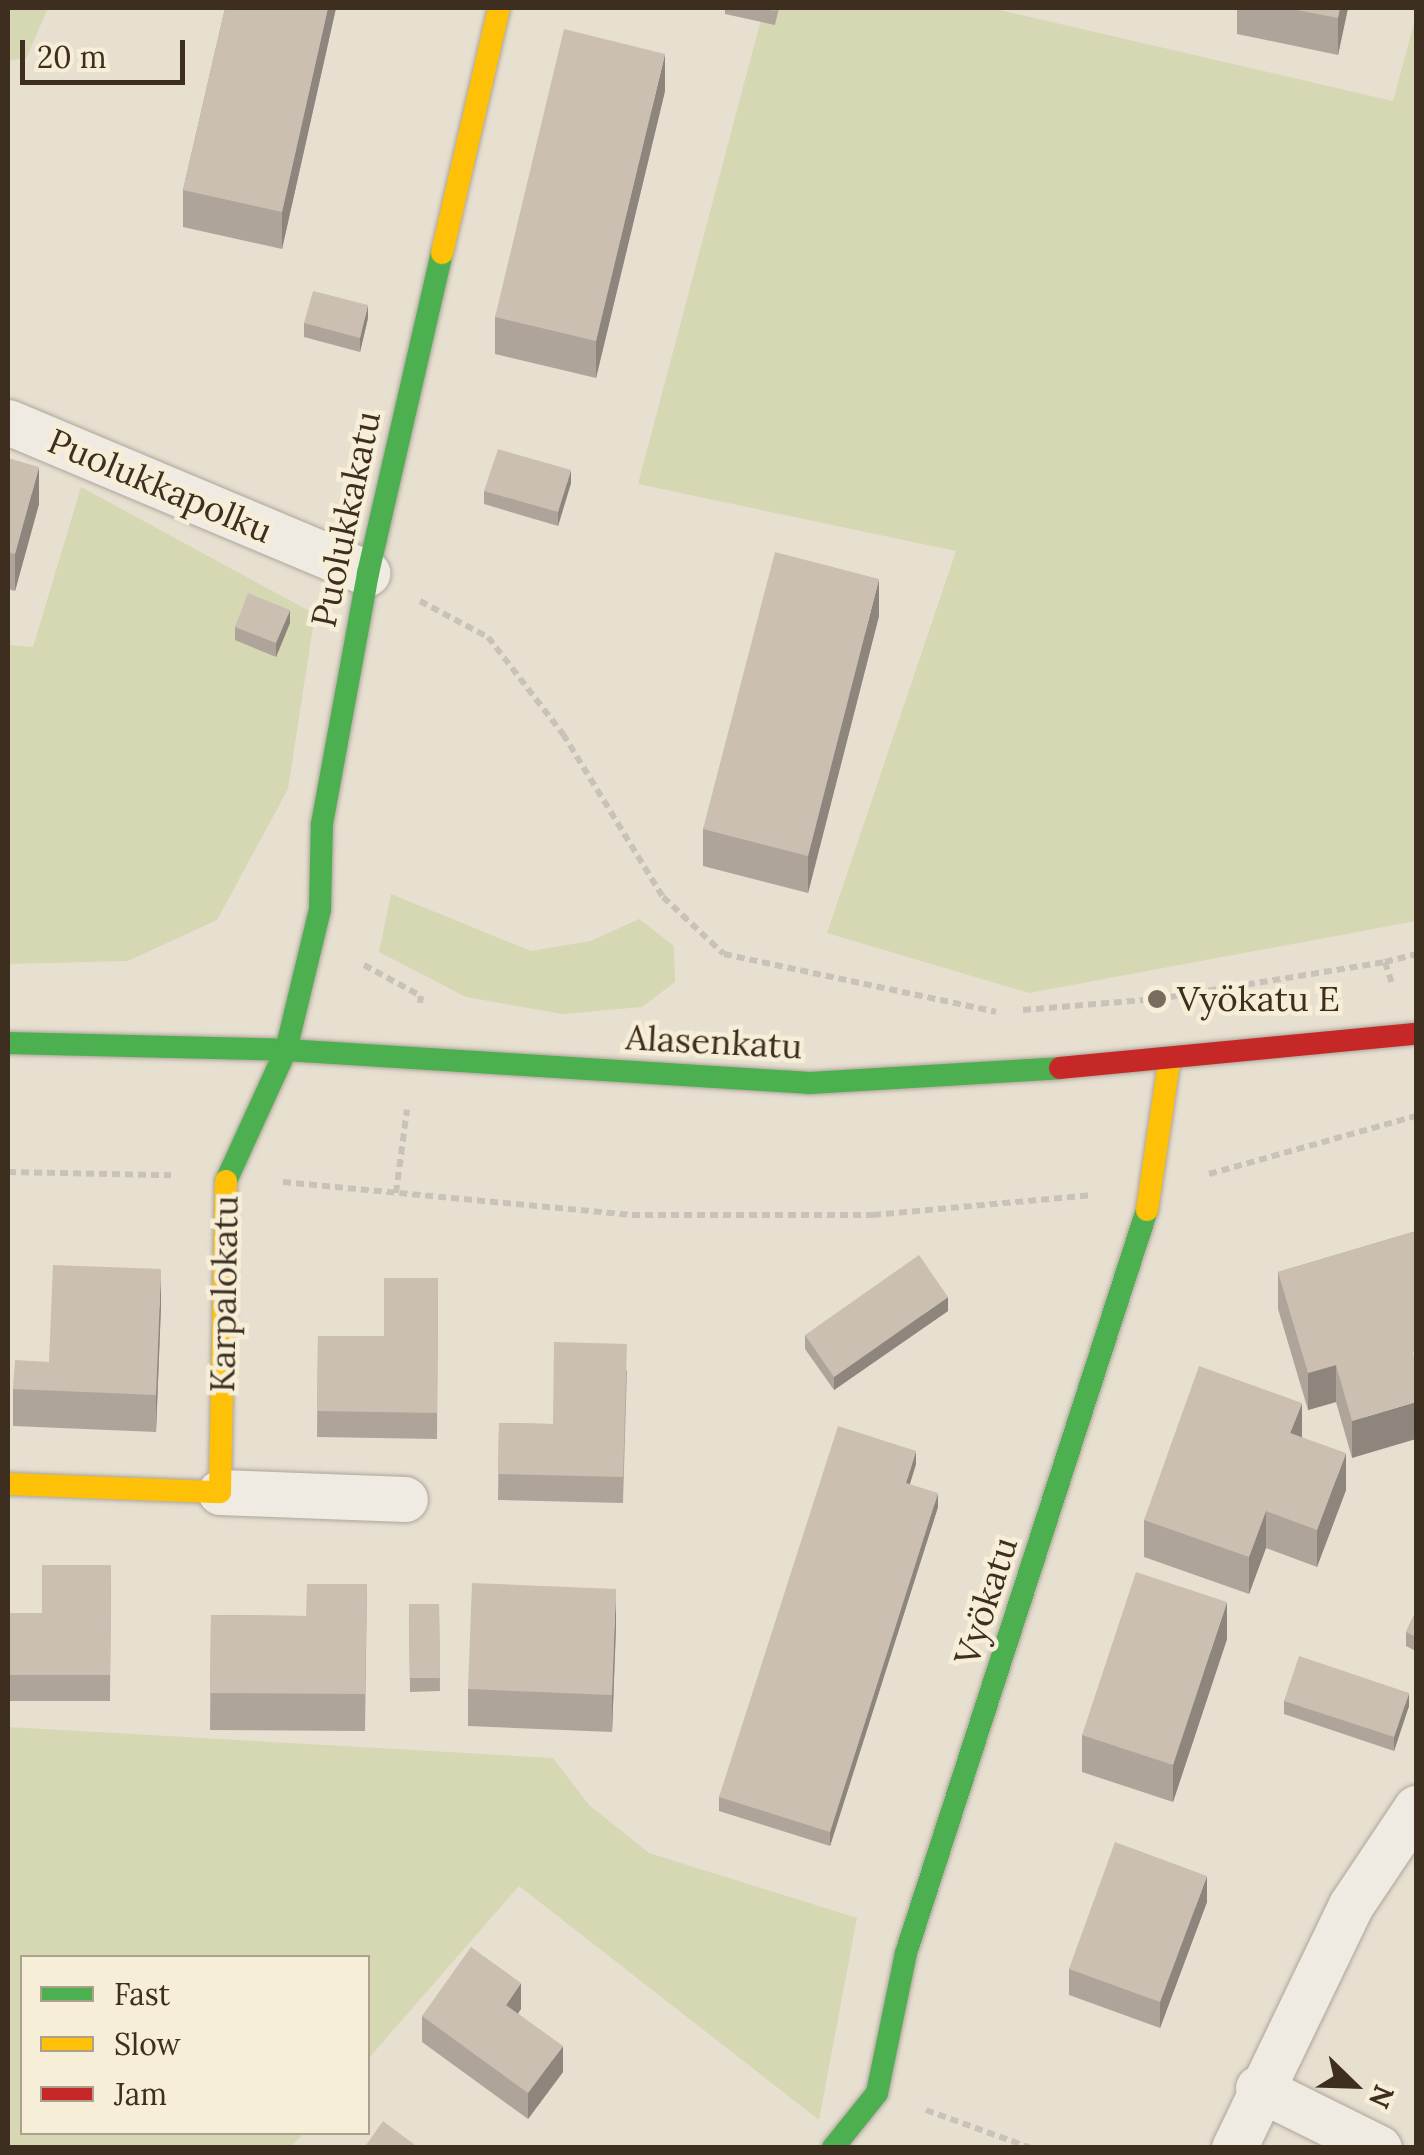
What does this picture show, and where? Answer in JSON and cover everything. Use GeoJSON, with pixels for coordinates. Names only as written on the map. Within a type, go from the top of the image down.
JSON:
{"type":"FeatureCollection","features":[{"type":"Feature","properties":{"kind":"street","name":"Puolukkakatu"},"geometry":{"type":"LineString","coordinates":[[286,1050],[320,909],[322,824],[368,573],[499,8]]}},
{"type":"Feature","properties":{"kind":"street","name":"Puolukkapolku"},"geometry":{"type":"LineString","coordinates":[[8,422],[368,573]]}},
{"type":"Feature","properties":{"kind":"street","name":"Alasenkatu"},"geometry":{"type":"LineString","coordinates":[[8,1043],[286,1050],[810,1082],[1170,1062],[1413,1034]]}},
{"type":"Feature","properties":{"kind":"street","name":"Karpalokatu"},"geometry":{"type":"LineString","coordinates":[[220,1492],[226,1176],[286,1050]]}},
{"type":"Feature","properties":{"kind":"street","name":"Vyökatu"},"geometry":{"type":"LineString","coordinates":[[834,2148],[877,2093],[906,1953],[1154,1189],[1170,1062]]}},
{"type":"Feature","properties":{"kind":"street"},"geometry":{"type":"LineString","coordinates":[[8,1484],[405,1499]]}},
{"type":"Feature","properties":{"kind":"street"},"geometry":{"type":"LineString","coordinates":[[1234,2148],[1258,2088],[1351,1905],[1416,1808]]}},
{"type":"Feature","properties":{"kind":"street"},"geometry":{"type":"LineString","coordinates":[[1258,2088],[1379,2148]]}},
{"type":"Feature","properties":{"kind":"path"},"geometry":{"type":"LineString","coordinates":[[368,573],[488,637],[563,734],[663,897],[724,954],[992,1013],[1158,999],[1416,954]]}},
{"type":"Feature","properties":{"kind":"path"},"geometry":{"type":"LineString","coordinates":[[1385,962],[1413,1034]]}},
{"type":"Feature","properties":{"kind":"path"},"geometry":{"type":"LineString","coordinates":[[8,1172],[226,1176],[632,1215],[873,1216],[1154,1189],[1416,1116]]}},
{"type":"Feature","properties":{"kind":"path"},"geometry":{"type":"LineString","coordinates":[[877,2093],[1031,2148]]}},
{"type":"Feature","properties":{"kind":"green space"},"geometry":{"type":"Polygon","coordinates":[[[8,8],[48,8],[26,59],[8,60],[8,8]]]}},
{"type":"Feature","properties":{"kind":"green space"},"geometry":{"type":"Polygon","coordinates":[[[764,8],[991,8],[1393,101],[1416,16],[1416,921],[1029,993],[827,933],[956,551],[638,484],[764,8]]]}},
{"type":"Feature","properties":{"kind":"green space"},"geometry":{"type":"Polygon","coordinates":[[[81,487],[315,614],[288,789],[217,920],[128,961],[8,964],[8,645],[33,647],[81,487]]]}},
{"type":"Feature","properties":{"kind":"green space"},"geometry":{"type":"Polygon","coordinates":[[[391,894],[531,951],[591,941],[639,919],[674,946],[675,982],[642,1007],[562,1014],[466,997],[379,952],[391,894]]]}},
{"type":"Feature","properties":{"kind":"green space"},"geometry":{"type":"Polygon","coordinates":[[[8,1727],[553,1758],[589,1805],[649,1853],[857,1918],[819,2120],[519,1886],[370,2057],[370,1955],[20,1955],[20,2135],[302,2135],[291,2147],[8,2147],[8,1727]]]}},
{"type":"Feature","properties":{"kind":"building"},"geometry":{"type":"Polygon","coordinates":[[[225,8],[328,8],[282,212],[183,190],[225,8]]]}},
{"type":"Feature","properties":{"kind":"building"},"geometry":{"type":"Polygon","coordinates":[[[1286,8],[1340,8],[1338,18],[1286,8]]]}},
{"type":"Feature","properties":{"kind":"building"},"geometry":{"type":"Polygon","coordinates":[[[564,29],[665,54],[596,341],[495,317],[564,29]]]}},
{"type":"Feature","properties":{"kind":"building"},"geometry":{"type":"Polygon","coordinates":[[[313,291],[368,305],[360,338],[304,323],[313,291]]]}},
{"type":"Feature","properties":{"kind":"building"},"geometry":{"type":"Polygon","coordinates":[[[498,449],[571,470],[558,512],[484,491],[498,449]]]}},
{"type":"Feature","properties":{"kind":"building"},"geometry":{"type":"Polygon","coordinates":[[[8,458],[39,467],[15,554],[8,552],[8,458]]]}},
{"type":"Feature","properties":{"kind":"building"},"geometry":{"type":"Polygon","coordinates":[[[775,552],[879,579],[808,856],[703,829],[775,552]]]}},
{"type":"Feature","properties":{"kind":"building"},"geometry":{"type":"Polygon","coordinates":[[[248,593],[290,610],[276,643],[235,627],[248,593]]]}},
{"type":"Feature","properties":{"kind":"building"},"geometry":{"type":"Polygon","coordinates":[[[1416,1231],[1416,1402],[1352,1421],[1336,1365],[1308,1373],[1278,1272],[1416,1231]]]}},
{"type":"Feature","properties":{"kind":"building"},"geometry":{"type":"Polygon","coordinates":[[[919,1255],[948,1297],[834,1377],[805,1335],[919,1255]]]}},
{"type":"Feature","properties":{"kind":"building"},"geometry":{"type":"Polygon","coordinates":[[[53,1265],[161,1269],[156,1395],[13,1389],[15,1360],[49,1362],[53,1265]]]}},
{"type":"Feature","properties":{"kind":"building"},"geometry":{"type":"Polygon","coordinates":[[[384,1278],[438,1278],[437,1413],[317,1411],[318,1336],[384,1336],[384,1278]]]}},
{"type":"Feature","properties":{"kind":"building"},"geometry":{"type":"Polygon","coordinates":[[[554,1342],[627,1344],[623,1477],[498,1474],[499,1423],[553,1424],[554,1342]]]}},
{"type":"Feature","properties":{"kind":"building"},"geometry":{"type":"Polygon","coordinates":[[[1199,1366],[1302,1403],[1290,1433],[1346,1453],[1317,1530],[1266,1511],[1249,1557],[1144,1520],[1199,1366]]]}},
{"type":"Feature","properties":{"kind":"building"},"geometry":{"type":"Polygon","coordinates":[[[838,1426],[916,1451],[906,1483],[938,1493],[830,1832],[719,1797],[838,1426]]]}},
{"type":"Feature","properties":{"kind":"building"},"geometry":{"type":"Polygon","coordinates":[[[42,1565],[111,1565],[110,1675],[8,1675],[8,1613],[42,1613],[42,1565]]]}},
{"type":"Feature","properties":{"kind":"building"},"geometry":{"type":"Polygon","coordinates":[[[1136,1572],[1227,1602],[1173,1765],[1082,1735],[1136,1572]]]}},
{"type":"Feature","properties":{"kind":"building"},"geometry":{"type":"Polygon","coordinates":[[[472,1583],[616,1589],[612,1695],[468,1689],[472,1583]]]}},
{"type":"Feature","properties":{"kind":"building"},"geometry":{"type":"Polygon","coordinates":[[[307,1584],[367,1584],[365,1694],[210,1693],[211,1615],[306,1616],[307,1584]]]}},
{"type":"Feature","properties":{"kind":"building"},"geometry":{"type":"Polygon","coordinates":[[[409,1604],[439,1604],[440,1678],[410,1678],[409,1604]]]}},
{"type":"Feature","properties":{"kind":"building"},"geometry":{"type":"Polygon","coordinates":[[[1416,1611],[1416,1637],[1406,1632],[1416,1611]]]}},
{"type":"Feature","properties":{"kind":"building"},"geometry":{"type":"Polygon","coordinates":[[[1299,1656],[1409,1693],[1394,1737],[1284,1701],[1299,1656]]]}},
{"type":"Feature","properties":{"kind":"building"},"geometry":{"type":"Polygon","coordinates":[[[1115,1842],[1207,1876],[1160,2002],[1069,1969],[1115,1842]]]}},
{"type":"Feature","properties":{"kind":"building"},"geometry":{"type":"Polygon","coordinates":[[[471,1947],[521,1983],[506,2005],[563,2046],[528,2093],[422,2016],[471,1947]]]}},
{"type":"Feature","properties":{"kind":"building"},"geometry":{"type":"Polygon","coordinates":[[[383,2121],[419,2148],[364,2148],[383,2121]]]}},
{"type":"Feature","properties":{"kind":"traffic: fast"},"geometry":{"type":"LineString","coordinates":[[226,1181],[286,1050],[320,909],[322,824],[368,573],[442,253]]}},
{"type":"Feature","properties":{"kind":"traffic: fast"},"geometry":{"type":"LineString","coordinates":[[8,1043],[286,1050],[810,1083],[1060,1068]]}},
{"type":"Feature","properties":{"kind":"traffic: fast"},"geometry":{"type":"LineString","coordinates":[[833,2148],[877,2093],[906,1953],[1147,1210]]}},
{"type":"Feature","properties":{"kind":"traffic: slow"},"geometry":{"type":"LineString","coordinates":[[442,253],[499,8]]}},
{"type":"Feature","properties":{"kind":"traffic: slow"},"geometry":{"type":"LineString","coordinates":[[1147,1210],[1169,1062]]}},
{"type":"Feature","properties":{"kind":"traffic: slow"},"geometry":{"type":"LineString","coordinates":[[8,1484],[220,1492],[226,1181]]}},
{"type":"Feature","properties":{"kind":"traffic: jam"},"geometry":{"type":"LineString","coordinates":[[1060,1068],[1416,1034]]}},
{"type":"Feature","properties":{"kind":"place","name":"Vyökatu E"},"geometry":{"type":"Point","coordinates":[1157,999]}}]}
